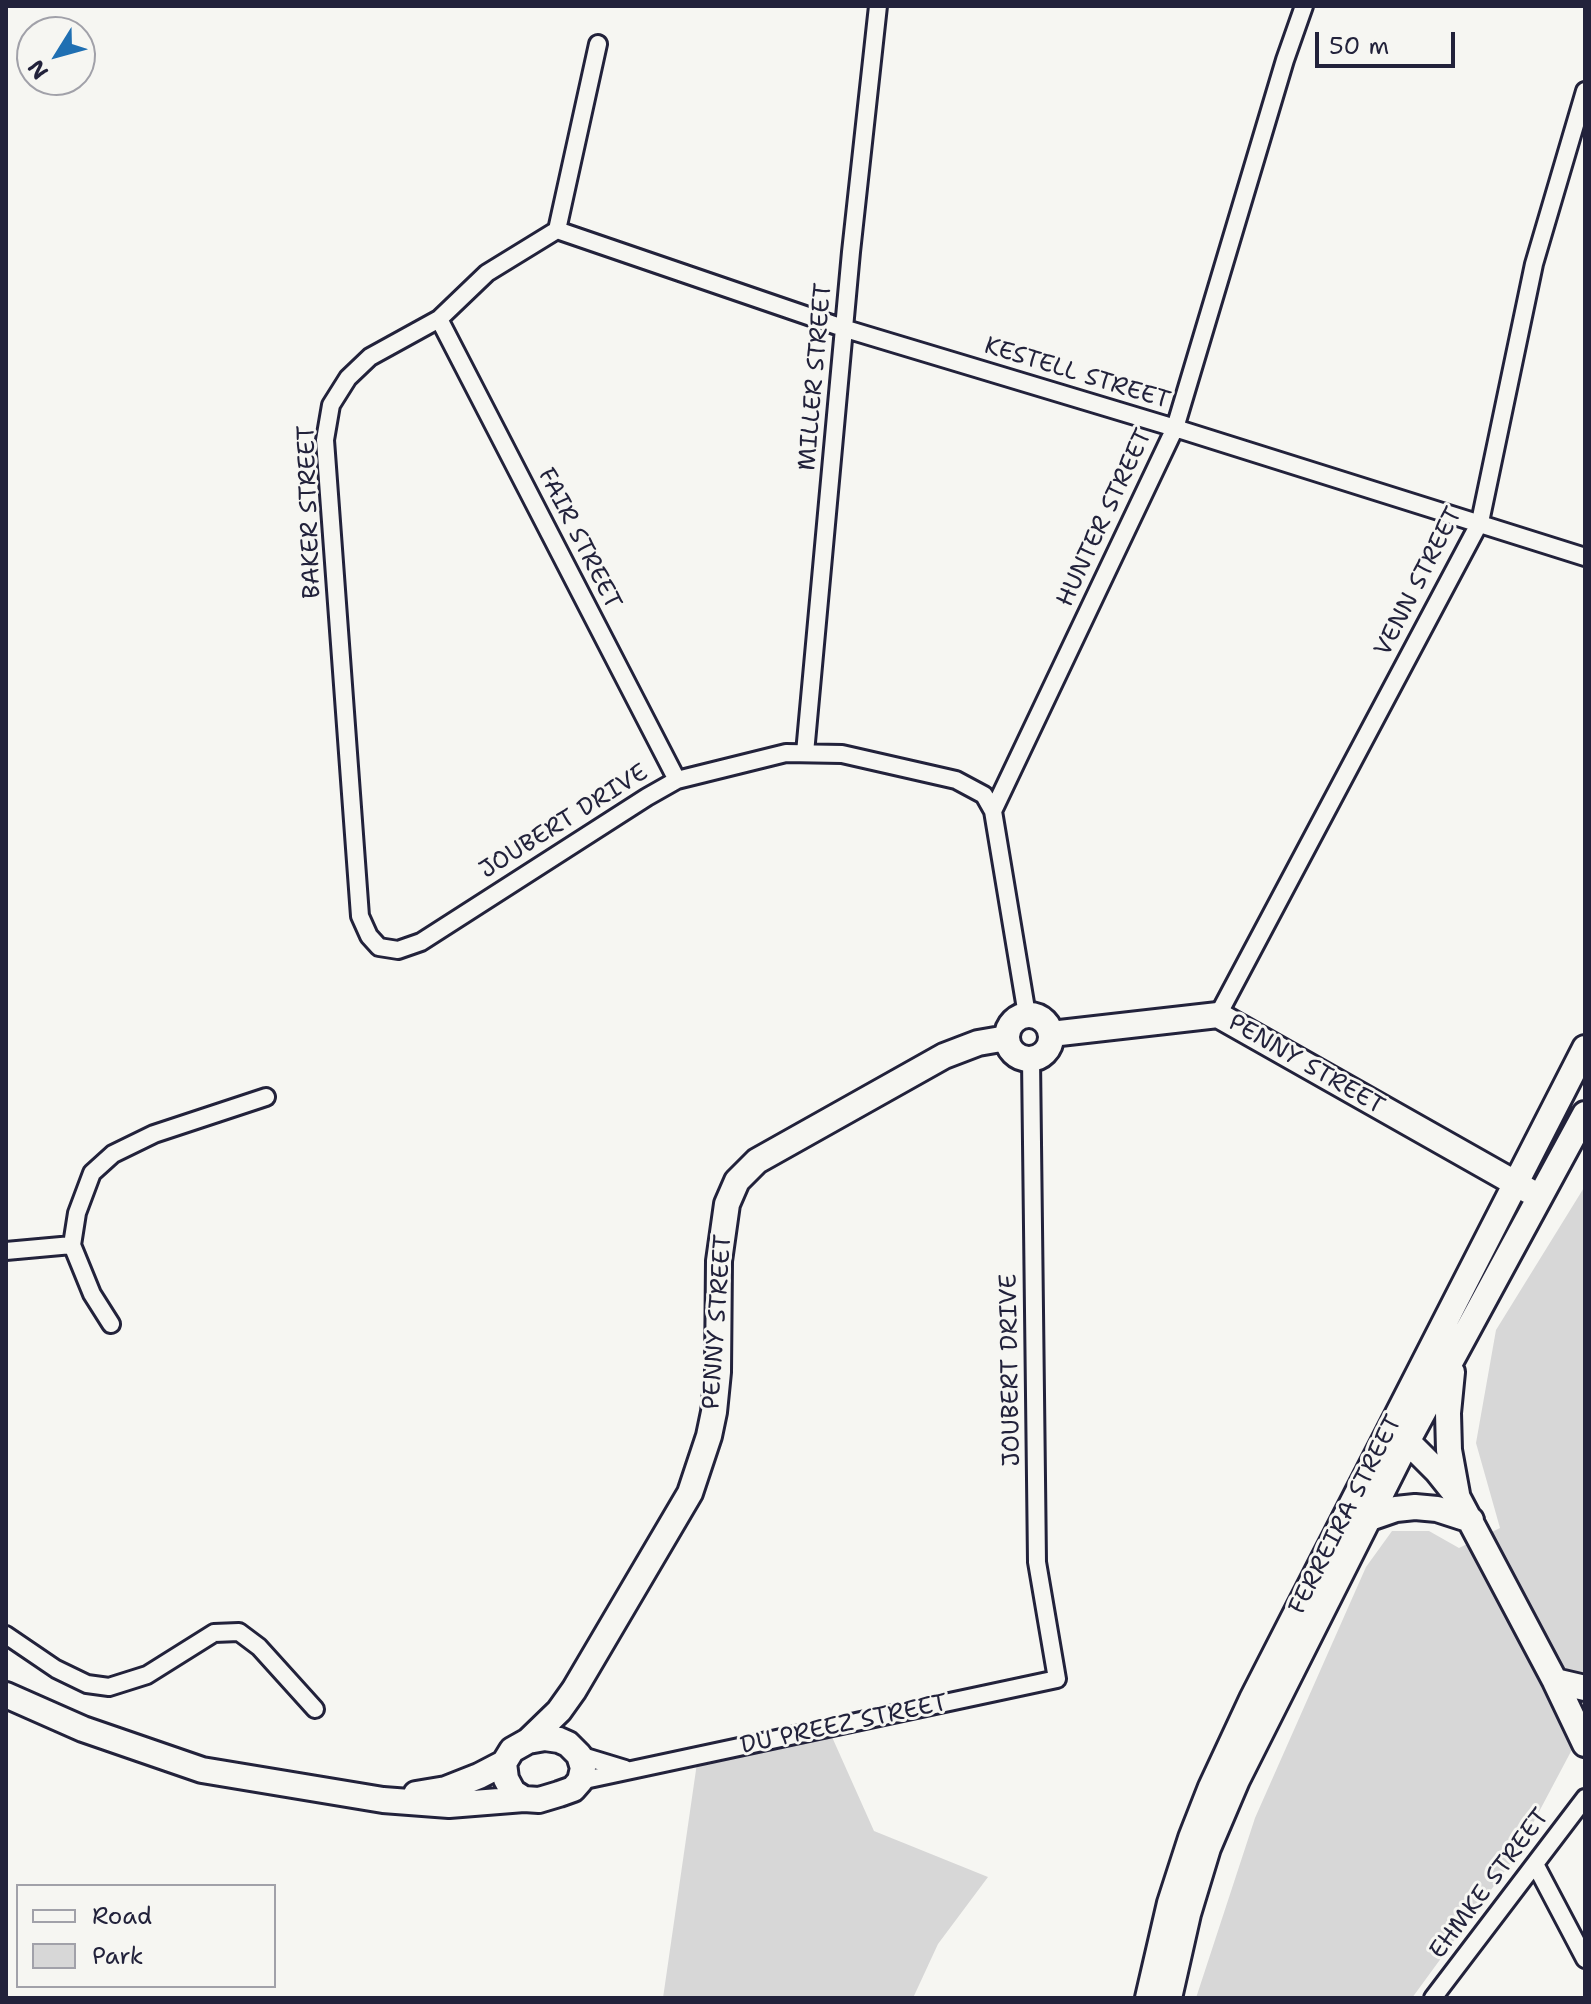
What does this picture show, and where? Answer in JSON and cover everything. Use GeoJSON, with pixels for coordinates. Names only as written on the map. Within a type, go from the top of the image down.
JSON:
{"type":"FeatureCollection","features":[{"type":"Feature","properties":{"kind":"street","name":"MILLER STREET"},"geometry":{"type":"LineString","coordinates":[[805,753],[851,252],[878,6]]}},
{"type":"Feature","properties":{"kind":"street","name":"HUNTER STREET"},"geometry":{"type":"LineString","coordinates":[[993,811],[1175,428],[1304,6]]}},
{"type":"Feature","properties":{"kind":"street"},"geometry":{"type":"LineString","coordinates":[[557,230],[598,44]]}},
{"type":"Feature","properties":{"kind":"street","name":"VENN STREET"},"geometry":{"type":"LineString","coordinates":[[1218,1015],[1480,522],[1534,264],[1585,91]]}},
{"type":"Feature","properties":{"kind":"street","name":"KESTELL STREET"},"geometry":{"type":"LineString","coordinates":[[557,230],[846,329],[1480,522],[1585,557]]}},
{"type":"Feature","properties":{"kind":"street","name":"BAKER STREET"},"geometry":{"type":"LineString","coordinates":[[379,947],[369,936],[360,916],[325,440],[331,405],[348,378],[370,357],[439,319],[487,273],[557,230]]}},
{"type":"Feature","properties":{"kind":"street","name":"FAIR STREET"},"geometry":{"type":"LineString","coordinates":[[439,319],[677,780]]}},
{"type":"Feature","properties":{"kind":"street","name":"JOUBERT DRIVE"},"geometry":{"type":"LineString","coordinates":[[379,947],[398,950],[421,942],[677,780],[786,753],[842,754],[956,780],[984,795],[993,811]]}},
{"type":"Feature","properties":{"kind":"street"},"geometry":{"type":"LineString","coordinates":[[993,811],[1027,1015]]}},
{"type":"Feature","properties":{"kind":"street"},"geometry":{"type":"LineString","coordinates":[[1027,1015],[1040,1017],[1051,1034],[1048,1048],[1031,1059],[1012,1051],[1007,1038],[1010,1025],[1020,1016],[1027,1015]]}},
{"type":"Feature","properties":{"kind":"street","name":"PENNY STREET"},"geometry":{"type":"LineString","coordinates":[[1051,1034],[1218,1015],[1540,1197]]}},
{"type":"Feature","properties":{"kind":"street","name":"PENNY STREET"},"geometry":{"type":"LineString","coordinates":[[528,1741],[559,1711],[574,1690],[690,1493],[709,1436],[718,1372],[719,1261],[727,1204],[737,1181],[757,1161],[944,1056],[978,1043],[1007,1038]]}},
{"type":"Feature","properties":{"kind":"street","name":"FERREIRA STREET"},"geometry":{"type":"LineString","coordinates":[[1148,1998],[1170,1903],[1211,1787],[1259,1686],[1399,1433],[1515,1183],[1585,1048]]}},
{"type":"Feature","properties":{"kind":"street","name":"JOUBERT DRIVE"},"geometry":{"type":"LineString","coordinates":[[1031,1059],[1037,1562],[1057,1679]]}},
{"type":"Feature","properties":{"kind":"street"},"geometry":{"type":"LineString","coordinates":[[111,1324],[92,1294],[72,1245],[77,1213],[92,1173],[113,1154],[154,1134],[266,1097]]}},
{"type":"Feature","properties":{"kind":"street","name":"FERREIRA STREET"},"geometry":{"type":"LineString","coordinates":[[1169,1998],[1188,1914],[1208,1848],[1237,1780],[1370,1518],[1399,1433],[1453,1361],[1585,1114]]}},
{"type":"Feature","properties":{"kind":"street"},"geometry":{"type":"LineString","coordinates":[[6,1251],[72,1245]]}},
{"type":"Feature","properties":{"kind":"street"},"geometry":{"type":"LineString","coordinates":[[1453,1361],[1448,1413],[1449,1450],[1457,1496]]}},
{"type":"Feature","properties":{"kind":"street"},"geometry":{"type":"LineString","coordinates":[[1399,1433],[1457,1496],[1585,1744]]}},
{"type":"Feature","properties":{"kind":"street"},"geometry":{"type":"LineString","coordinates":[[1370,1518],[1396,1509],[1415,1507],[1437,1509],[1471,1520]]}},
{"type":"Feature","properties":{"kind":"street"},"geometry":{"type":"LineString","coordinates":[[6,1635],[56,1669],[87,1684],[109,1687],[147,1675],[214,1633],[239,1632],[259,1647],[315,1709]]}},
{"type":"Feature","properties":{"kind":"street","name":"DU PREEZ STREET"},"geometry":{"type":"LineString","coordinates":[[580,1781],[1057,1679]]}},
{"type":"Feature","properties":{"kind":"street"},"geometry":{"type":"LineString","coordinates":[[1555,1681],[1585,1688]]}},
{"type":"Feature","properties":{"kind":"street","name":"PENNY STREET"},"geometry":{"type":"LineString","coordinates":[[574,1690],[568,1718],[574,1750]]}},
{"type":"Feature","properties":{"kind":"street"},"geometry":{"type":"LineString","coordinates":[[6,1695],[83,1729],[202,1770],[383,1800],[449,1805],[539,1800],[573,1789],[580,1781],[583,1768],[574,1750],[559,1740],[545,1738],[528,1741],[512,1750],[504,1763],[446,1789],[383,1800]]}},
{"type":"Feature","properties":{"kind":"street","name":"DU PREEZ STREET"},"geometry":{"type":"LineString","coordinates":[[574,1750],[631,1771]]}},
{"type":"Feature","properties":{"kind":"street"},"geometry":{"type":"LineString","coordinates":[[504,1763],[506,1779],[513,1792],[524,1799]]}},
{"type":"Feature","properties":{"kind":"street","name":"EHMKE STREET"},"geometry":{"type":"LineString","coordinates":[[1433,1998],[1585,1798]]}},
{"type":"Feature","properties":{"kind":"street"},"geometry":{"type":"LineString","coordinates":[[1535,1864],[1585,1959]]}},
{"type":"Feature","properties":{"kind":"green space"},"geometry":{"type":"Polygon","coordinates":[[[1585,1186],[1585,1725],[1515,1857],[1412,1998],[1196,1998],[1255,1818],[1366,1567],[1392,1531],[1429,1531],[1459,1548],[1500,1528],[1476,1443],[1496,1330],[1585,1186]]]}},
{"type":"Feature","properties":{"kind":"green space"},"geometry":{"type":"Polygon","coordinates":[[[828,1728],[874,1831],[988,1877],[938,1944],[913,1998],[663,1998],[698,1756],[828,1728]]]}}]}
